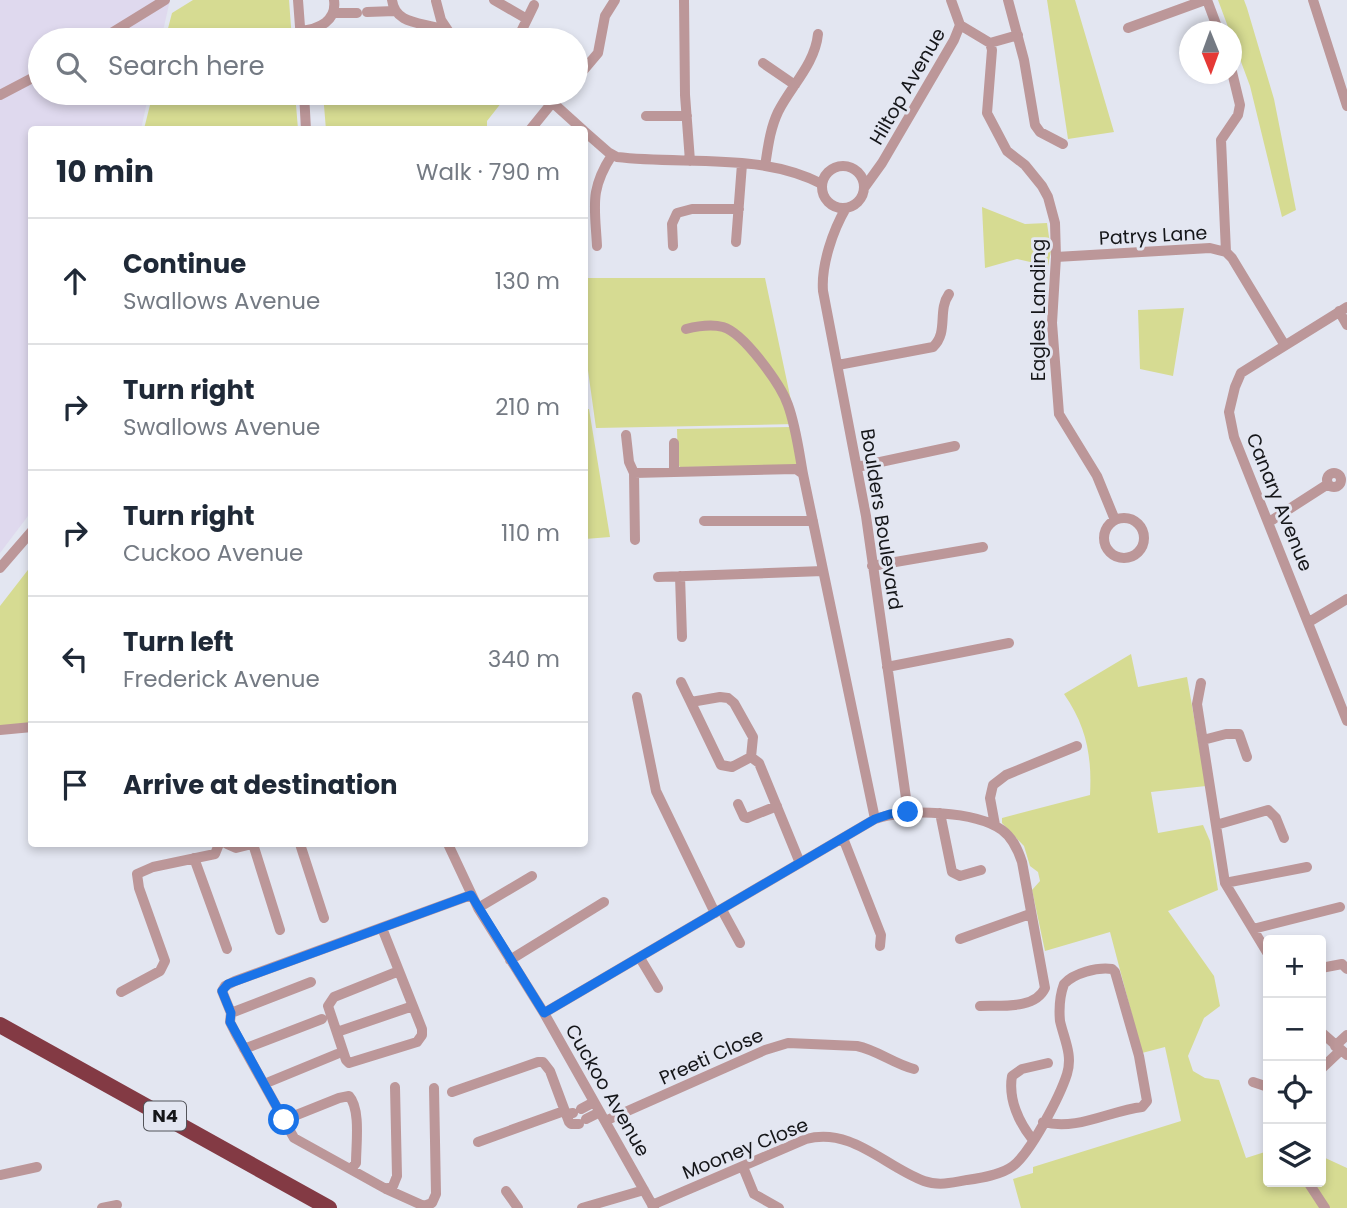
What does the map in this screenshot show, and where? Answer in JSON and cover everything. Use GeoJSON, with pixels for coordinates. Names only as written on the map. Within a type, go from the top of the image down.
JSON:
{"type":"FeatureCollection","features":[{"type":"Feature","properties":{"kind":"highway","name":"N4"},"geometry":{"type":"LineString","coordinates":[[0,1025],[329,1208]]}},
{"type":"Feature","properties":{"kind":"highway"},"geometry":{"type":"LineString","coordinates":[[0,1037],[92,1077]]}},
{"type":"Feature","properties":{"kind":"street"},"geometry":{"type":"LineString","coordinates":[[120,28],[165,0]]}},
{"type":"Feature","properties":{"kind":"street"},"geometry":{"type":"LineString","coordinates":[[298,0],[300,28]]}},
{"type":"Feature","properties":{"kind":"street"},"geometry":{"type":"LineString","coordinates":[[334,0],[334,13]]}},
{"type":"Feature","properties":{"kind":"street"},"geometry":{"type":"LineString","coordinates":[[588,65],[598,53],[605,16],[615,0]]}},
{"type":"Feature","properties":{"kind":"street"},"geometry":{"type":"LineString","coordinates":[[684,0],[690,161]]}},
{"type":"Feature","properties":{"kind":"street"},"geometry":{"type":"LineString","coordinates":[[951,0],[960,25],[990,43],[1018,35]]}},
{"type":"Feature","properties":{"kind":"street"},"geometry":{"type":"LineString","coordinates":[[1008,0],[1026,68],[1035,125],[1040,132],[1063,144]]}},
{"type":"Feature","properties":{"kind":"street"},"geometry":{"type":"LineString","coordinates":[[1128,28],[1206,0],[1215,21]]}},
{"type":"Feature","properties":{"kind":"street"},"geometry":{"type":"LineString","coordinates":[[1313,0],[1347,106]]}},
{"type":"Feature","properties":{"kind":"street"},"geometry":{"type":"LineString","coordinates":[[415,22],[431,14],[436,1]]}},
{"type":"Feature","properties":{"kind":"street"},"geometry":{"type":"LineString","coordinates":[[436,1],[445,28]]}},
{"type":"Feature","properties":{"kind":"street"},"geometry":{"type":"LineString","coordinates":[[492,2],[527,19]]}},
{"type":"Feature","properties":{"kind":"street"},"geometry":{"type":"LineString","coordinates":[[523,28],[534,5]]}},
{"type":"Feature","properties":{"kind":"street"},"geometry":{"type":"LineString","coordinates":[[317,28],[334,13],[362,12],[393,6],[407,21],[436,28]]}},
{"type":"Feature","properties":{"kind":"street","name":"Hiltop Avenue"},"geometry":{"type":"LineString","coordinates":[[846,208],[860,199],[864,188],[882,163],[954,40],[960,25]]}},
{"type":"Feature","properties":{"kind":"street"},"geometry":{"type":"LineString","coordinates":[[765,166],[772,126],[814,54],[818,34]]}},
{"type":"Feature","properties":{"kind":"street","name":"Eagles Landing"},"geometry":{"type":"LineString","coordinates":[[990,43],[993,58],[988,113],[1007,151],[1025,165],[1048,197],[1056,234],[1052,323],[1059,414],[1097,476],[1115,520]]}},
{"type":"Feature","properties":{"kind":"street"},"geometry":{"type":"LineString","coordinates":[[763,63],[795,85]]}},
{"type":"Feature","properties":{"kind":"street"},"geometry":{"type":"LineString","coordinates":[[0,95],[28,80]]}},
{"type":"Feature","properties":{"kind":"street"},"geometry":{"type":"LineString","coordinates":[[1226,252],[1221,139],[1238,115],[1240,105],[1234,84]]}},
{"type":"Feature","properties":{"kind":"street"},"geometry":{"type":"LineString","coordinates":[[305,105],[306,126]]}},
{"type":"Feature","properties":{"kind":"street"},"geometry":{"type":"LineString","coordinates":[[533,126],[550,105]]}},
{"type":"Feature","properties":{"kind":"street"},"geometry":{"type":"LineString","coordinates":[[563,105],[581,126]]}},
{"type":"Feature","properties":{"kind":"street"},"geometry":{"type":"LineString","coordinates":[[646,116],[687,117]]}},
{"type":"Feature","properties":{"kind":"street"},"geometry":{"type":"LineString","coordinates":[[588,134],[612,155],[595,188],[597,246]]}},
{"type":"Feature","properties":{"kind":"street","name":"Hiltop Avenue"},"geometry":{"type":"LineString","coordinates":[[612,155],[765,166],[825,179],[841,166],[857,171],[882,163]]}},
{"type":"Feature","properties":{"kind":"street"},"geometry":{"type":"LineString","coordinates":[[736,242],[742,164]]}},
{"type":"Feature","properties":{"kind":"street"},"geometry":{"type":"LineString","coordinates":[[857,171],[864,188]]}},
{"type":"Feature","properties":{"kind":"street"},"geometry":{"type":"LineString","coordinates":[[825,179],[825,198],[832,205],[846,208]]}},
{"type":"Feature","properties":{"kind":"street","name":"Boulders Boulevard"},"geometry":{"type":"LineString","coordinates":[[832,205],[834,233]]}},
{"type":"Feature","properties":{"kind":"street","name":"Boulders Boulevard"},"geometry":{"type":"LineString","coordinates":[[846,208],[834,233],[822,281],[857,467],[908,812]]}},
{"type":"Feature","properties":{"kind":"street"},"geometry":{"type":"LineString","coordinates":[[673,246],[673,224],[677,213],[692,209],[739,209]]}},
{"type":"Feature","properties":{"kind":"street","name":"Patrys Lane"},"geometry":{"type":"LineString","coordinates":[[1056,257],[1210,248],[1226,252],[1238,266],[1284,344]]}},
{"type":"Feature","properties":{"kind":"street"},"geometry":{"type":"LineString","coordinates":[[838,365],[933,347],[941,337],[941,310],[948,294]]}},
{"type":"Feature","properties":{"kind":"street"},"geometry":{"type":"LineString","coordinates":[[1343,309],[1347,326]]}},
{"type":"Feature","properties":{"kind":"street","name":"Canary Avenue"},"geometry":{"type":"LineString","coordinates":[[1343,309],[1241,373],[1229,412],[1234,436],[1347,721]]}},
{"type":"Feature","properties":{"kind":"street"},"geometry":{"type":"LineString","coordinates":[[686,329],[699,326],[724,327],[738,336],[788,404],[875,819]]}},
{"type":"Feature","properties":{"kind":"street"},"geometry":{"type":"LineString","coordinates":[[626,435],[629,463],[634,472],[635,540]]}},
{"type":"Feature","properties":{"kind":"street"},"geometry":{"type":"LineString","coordinates":[[674,443],[674,471]]}},
{"type":"Feature","properties":{"kind":"street"},"geometry":{"type":"LineString","coordinates":[[857,467],[955,446]]}},
{"type":"Feature","properties":{"kind":"street"},"geometry":{"type":"LineString","coordinates":[[634,472],[796,469],[803,474]]}},
{"type":"Feature","properties":{"kind":"street"},"geometry":{"type":"LineString","coordinates":[[1269,522],[1328,484]]}},
{"type":"Feature","properties":{"kind":"street"},"geometry":{"type":"LineString","coordinates":[[704,521],[813,521]]}},
{"type":"Feature","properties":{"kind":"street"},"geometry":{"type":"LineString","coordinates":[[0,568],[28,536]]}},
{"type":"Feature","properties":{"kind":"street"},"geometry":{"type":"LineString","coordinates":[[872,566],[983,547]]}},
{"type":"Feature","properties":{"kind":"street"},"geometry":{"type":"LineString","coordinates":[[658,577],[823,571]]}},
{"type":"Feature","properties":{"kind":"street"},"geometry":{"type":"LineString","coordinates":[[680,576],[682,636]]}},
{"type":"Feature","properties":{"kind":"street"},"geometry":{"type":"LineString","coordinates":[[1309,622],[1347,599]]}},
{"type":"Feature","properties":{"kind":"street"},"geometry":{"type":"LineString","coordinates":[[887,667],[1009,643]]}},
{"type":"Feature","properties":{"kind":"street"},"geometry":{"type":"LineString","coordinates":[[681,682],[721,765],[732,767],[751,757]]}},
{"type":"Feature","properties":{"kind":"street"},"geometry":{"type":"LineString","coordinates":[[1201,683],[1197,705],[1225,883],[1263,946]]}},
{"type":"Feature","properties":{"kind":"street"},"geometry":{"type":"LineString","coordinates":[[637,697],[656,791],[718,912],[740,943]]}},
{"type":"Feature","properties":{"kind":"street"},"geometry":{"type":"LineString","coordinates":[[691,702],[728,698],[734,703],[752,733],[754,741],[751,757]]}},
{"type":"Feature","properties":{"kind":"street"},"geometry":{"type":"LineString","coordinates":[[0,730],[28,727]]}},
{"type":"Feature","properties":{"kind":"street"},"geometry":{"type":"LineString","coordinates":[[1203,740],[1226,734],[1239,734],[1247,757]]}},
{"type":"Feature","properties":{"kind":"street"},"geometry":{"type":"LineString","coordinates":[[995,825],[990,797],[993,785],[1006,775],[1077,746]]}},
{"type":"Feature","properties":{"kind":"street"},"geometry":{"type":"LineString","coordinates":[[751,757],[759,763],[800,863]]}},
{"type":"Feature","properties":{"kind":"street"},"geometry":{"type":"LineString","coordinates":[[738,804],[747,818],[777,806]]}},
{"type":"Feature","properties":{"kind":"street"},"geometry":{"type":"LineString","coordinates":[[1216,825],[1268,810],[1272,811],[1284,838]]}},
{"type":"Feature","properties":{"kind":"street"},"geometry":{"type":"LineString","coordinates":[[544,1013],[875,819],[908,812],[940,813],[995,825],[1010,837],[1018,848],[1045,982],[1044,993],[1034,1000],[1020,1004],[979,1006]]}},
{"type":"Feature","properties":{"kind":"street"},"geometry":{"type":"LineString","coordinates":[[940,813],[952,872],[960,876],[981,870]]}},
{"type":"Feature","properties":{"kind":"street"},"geometry":{"type":"LineString","coordinates":[[843,838],[881,935],[880,946]]}},
{"type":"Feature","properties":{"kind":"street"},"geometry":{"type":"LineString","coordinates":[[121,992],[160,971],[164,966],[164,956],[139,888],[137,874],[153,867],[215,854],[222,847]]}},
{"type":"Feature","properties":{"kind":"street"},"geometry":{"type":"LineString","coordinates":[[253,847],[280,930]]}},
{"type":"Feature","properties":{"kind":"street"},"geometry":{"type":"LineString","coordinates":[[301,847],[324,918]]}},
{"type":"Feature","properties":{"kind":"street","name":"Cuckoo Avenue"},"geometry":{"type":"LineString","coordinates":[[449,847],[478,908],[544,1013],[653,1207]]}},
{"type":"Feature","properties":{"kind":"street"},"geometry":{"type":"LineString","coordinates":[[194,858],[227,949]]}},
{"type":"Feature","properties":{"kind":"street"},"geometry":{"type":"LineString","coordinates":[[1225,883],[1307,867]]}},
{"type":"Feature","properties":{"kind":"street"},"geometry":{"type":"LineString","coordinates":[[478,908],[532,876]]}},
{"type":"Feature","properties":{"kind":"street"},"geometry":{"type":"LineString","coordinates":[[433,1088],[436,1194],[434,1201],[424,1206],[386,1189],[294,1138],[230,1022],[231,1013],[222,991],[225,986],[471,895]]}},
{"type":"Feature","properties":{"kind":"street"},"geometry":{"type":"LineString","coordinates":[[510,960],[604,902]]}},
{"type":"Feature","properties":{"kind":"street"},"geometry":{"type":"LineString","coordinates":[[1253,929],[1340,907]]}},
{"type":"Feature","properties":{"kind":"street"},"geometry":{"type":"LineString","coordinates":[[960,939],[1030,914]]}},
{"type":"Feature","properties":{"kind":"street"},"geometry":{"type":"LineString","coordinates":[[382,928],[422,1029],[422,1035],[416,1042],[349,1063],[328,1006],[334,997],[399,971]]}},
{"type":"Feature","properties":{"kind":"street"},"geometry":{"type":"LineString","coordinates":[[640,958],[658,988]]}},
{"type":"Feature","properties":{"kind":"street"},"geometry":{"type":"LineString","coordinates":[[1326,967],[1342,964],[1347,970]]}},
{"type":"Feature","properties":{"kind":"street","name":"Mooney Close"},"geometry":{"type":"LineString","coordinates":[[653,1207],[806,1139],[831,1135],[874,1153],[925,1181],[949,1183],[988,1176],[1012,1167],[1033,1140],[1067,1074],[1067,1044],[1060,1020],[1062,990],[1067,979],[1105,968],[1115,972],[1141,1066],[1147,1101],[1142,1107],[1084,1122],[1067,1125],[1043,1122]]}},
{"type":"Feature","properties":{"kind":"street"},"geometry":{"type":"LineString","coordinates":[[231,1013],[311,982]]}},
{"type":"Feature","properties":{"kind":"street"},"geometry":{"type":"LineString","coordinates":[[337,1032],[413,1006]]}},
{"type":"Feature","properties":{"kind":"street"},"geometry":{"type":"LineString","coordinates":[[244,1049],[322,1019]]}},
{"type":"Feature","properties":{"kind":"street"},"geometry":{"type":"LineString","coordinates":[[1326,1064],[1341,1051],[1347,1035]]}},
{"type":"Feature","properties":{"kind":"street"},"geometry":{"type":"LineString","coordinates":[[1326,1037],[1341,1051]]}},
{"type":"Feature","properties":{"kind":"street","name":"Preeti Close"},"geometry":{"type":"LineString","coordinates":[[478,1142],[600,1111],[788,1043],[857,1046],[900,1066],[914,1069]]}},
{"type":"Feature","properties":{"kind":"street"},"geometry":{"type":"LineString","coordinates":[[264,1084],[337,1054]]}},
{"type":"Feature","properties":{"kind":"street"},"geometry":{"type":"LineString","coordinates":[[452,1092],[543,1062],[577,1115]]}},
{"type":"Feature","properties":{"kind":"street"},"geometry":{"type":"LineString","coordinates":[[1033,1140],[1018,1118],[1011,1082],[1015,1072],[1048,1063]]}},
{"type":"Feature","properties":{"kind":"street"},"geometry":{"type":"LineString","coordinates":[[1253,1082],[1263,1085]]}},
{"type":"Feature","properties":{"kind":"street"},"geometry":{"type":"LineString","coordinates":[[386,1189],[393,1186],[397,1176],[395,1087]]}},
{"type":"Feature","properties":{"kind":"street"},"geometry":{"type":"LineString","coordinates":[[284,1120],[349,1096],[354,1102],[356,1112],[356,1163],[351,1169]]}},
{"type":"Feature","properties":{"kind":"street"},"geometry":{"type":"LineString","coordinates":[[0,1175],[37,1167]]}},
{"type":"Feature","properties":{"kind":"street"},"geometry":{"type":"LineString","coordinates":[[743,1167],[754,1194],[779,1208]]}},
{"type":"Feature","properties":{"kind":"street"},"geometry":{"type":"LineString","coordinates":[[1311,1187],[1325,1208]]}},
{"type":"Feature","properties":{"kind":"street"},"geometry":{"type":"LineString","coordinates":[[582,1208],[644,1190]]}},
{"type":"Feature","properties":{"kind":"street"},"geometry":{"type":"LineString","coordinates":[[506,1191],[518,1208]]}},
{"type":"Feature","properties":{"kind":"street"},"geometry":{"type":"LineString","coordinates":[[102,1208],[117,1205]]}},
{"type":"Feature","properties":{"kind":"shaded area"},"geometry":{"type":"Polygon","coordinates":[[[0,0],[170,0],[164,28],[28,28],[28,105],[146,105],[142,126],[28,126],[28,516],[0,553],[0,0]]]}},
{"type":"Feature","properties":{"kind":"green space"},"geometry":{"type":"Polygon","coordinates":[[[193,0],[289,0],[291,28],[168,28],[172,13],[193,0]]]}},
{"type":"Feature","properties":{"kind":"green space"},"geometry":{"type":"Polygon","coordinates":[[[1047,0],[1075,0],[1114,132],[1068,139],[1047,0]]]}},
{"type":"Feature","properties":{"kind":"green space"},"geometry":{"type":"Polygon","coordinates":[[[1218,0],[1244,0],[1274,99],[1296,210],[1282,217],[1250,86],[1242,64],[1242,21],[1226,21],[1218,0]]]}},
{"type":"Feature","properties":{"kind":"green space"},"geometry":{"type":"Polygon","coordinates":[[[150,105],[296,105],[298,126],[145,126],[150,105]]]}},
{"type":"Feature","properties":{"kind":"green space"},"geometry":{"type":"Polygon","coordinates":[[[324,105],[500,105],[487,121],[487,126],[326,126],[324,105]]]}},
{"type":"Feature","properties":{"kind":"green space"},"geometry":{"type":"Polygon","coordinates":[[[982,207],[1025,224],[1047,223],[1051,251],[1048,266],[1017,259],[985,268],[982,207]]]}},
{"type":"Feature","properties":{"kind":"green space"},"geometry":{"type":"Polygon","coordinates":[[[588,278],[765,278],[796,424],[596,428],[588,371],[588,278]]]}},
{"type":"Feature","properties":{"kind":"green space"},"geometry":{"type":"Polygon","coordinates":[[[1184,308],[1173,376],[1140,369],[1138,310],[1184,308]]]}},
{"type":"Feature","properties":{"kind":"green space"},"geometry":{"type":"Polygon","coordinates":[[[588,409],[589,409],[610,537],[588,539],[588,409]]]}},
{"type":"Feature","properties":{"kind":"green space"},"geometry":{"type":"Polygon","coordinates":[[[791,427],[798,466],[680,467],[678,464],[677,429],[791,427]]]}},
{"type":"Feature","properties":{"kind":"green space"},"geometry":{"type":"Polygon","coordinates":[[[28,570],[28,724],[0,727],[0,606],[28,570]]]}},
{"type":"Feature","properties":{"kind":"green space"},"geometry":{"type":"Polygon","coordinates":[[[1131,654],[1138,687],[1187,677],[1206,786],[1151,792],[1158,833],[1203,825],[1210,841],[1218,890],[1168,911],[1214,976],[1220,1006],[1204,1018],[1188,1056],[1193,1071],[1205,1078],[1219,1080],[1246,1158],[1263,1153],[1263,1187],[1326,1187],[1326,1158],[1347,1168],[1347,1208],[1021,1208],[1013,1179],[1033,1173],[1033,1167],[1181,1121],[1165,1047],[1142,1053],[1110,932],[1045,951],[1032,890],[1040,881],[1038,872],[1030,866],[1024,846],[1002,823],[1002,818],[1090,795],[1089,755],[1083,730],[1064,694],[1131,654]]]}},
{"type":"Feature","properties":{"kind":"route"},"geometry":{"type":"LineString","coordinates":[[284,1120],[230,1022],[231,1013],[222,994],[223,988],[228,984],[471,895],[544,1013],[875,819],[908,812]]}}]}
